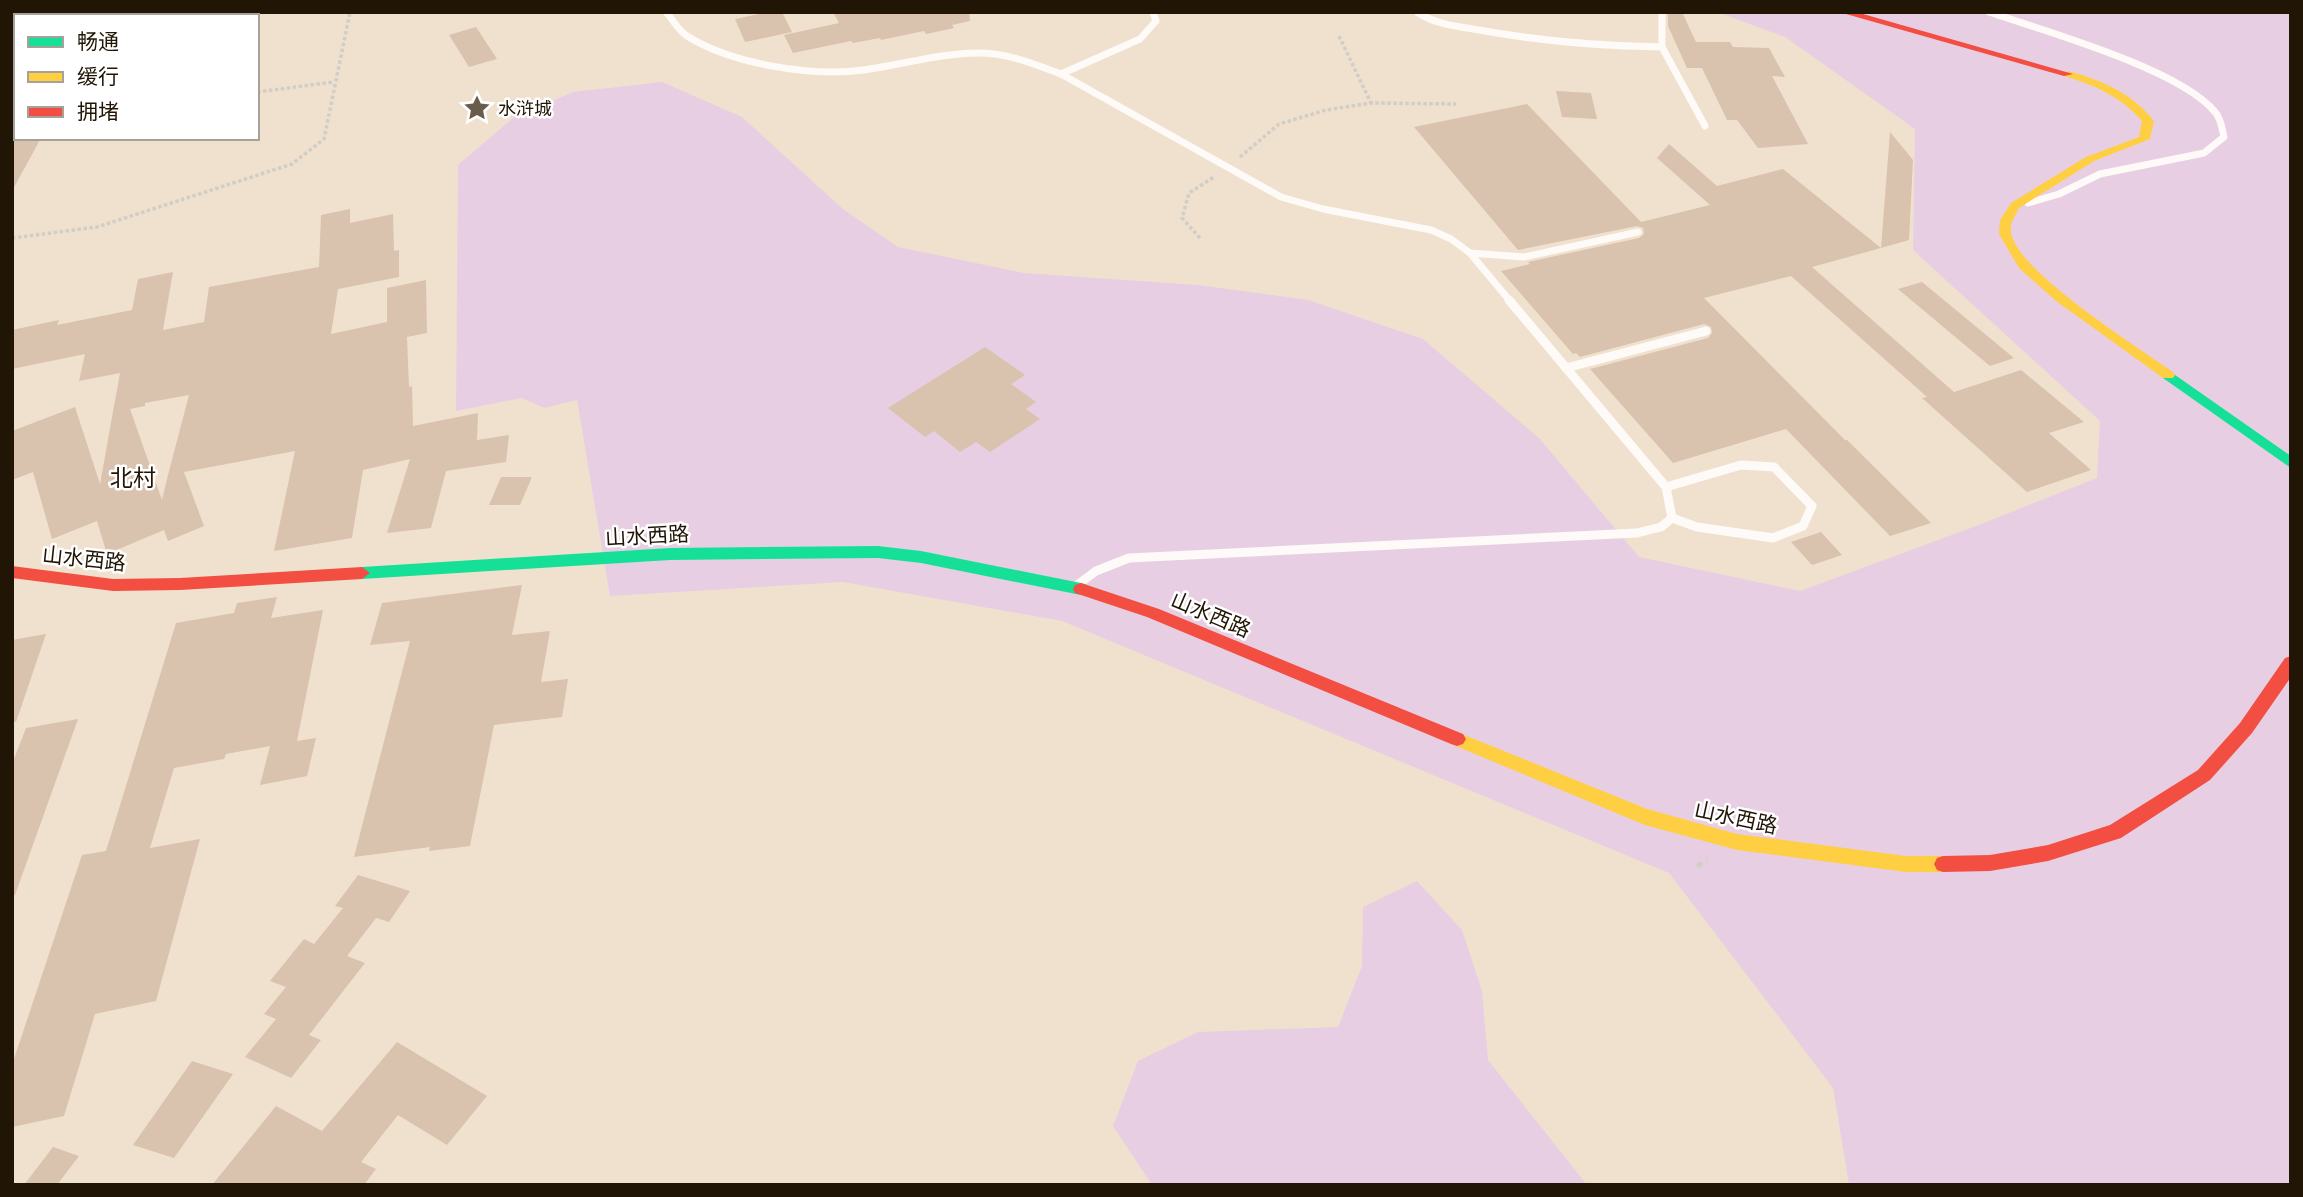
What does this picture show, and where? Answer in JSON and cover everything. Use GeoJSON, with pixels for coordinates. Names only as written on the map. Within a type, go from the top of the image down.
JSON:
{"type":"FeatureCollection","features":[{"type":"Feature","properties":{"kind":"street"},"geometry":{"type":"LineString","coordinates":[[1843,12],[2089,80],[2133,102],[2148,121],[2144,139],[2090,159],[2015,206],[2006,220],[2005,234],[2023,265],[2061,298],[2291,463]]}},
{"type":"Feature","properties":{"kind":"street","name":"山水西路"},"geometry":{"type":"LineString","coordinates":[[12,572],[113,584],[180,584],[670,554],[878,552],[921,557],[1076,587],[1153,613],[1645,817],[1737,842],[1906,864],[1990,863],[2048,853],[2115,832],[2163,804],[2204,775],[2246,728],[2291,663]]}},
{"type":"Feature","properties":{"kind":"lane"},"geometry":{"type":"LineString","coordinates":[[666,12],[687,36],[734,56],[804,70],[848,72],[943,54],[982,52],[1023,59],[1061,74],[1280,197],[1323,209],[1431,230],[1451,239],[1471,253],[1666,487],[1672,518]]}},
{"type":"Feature","properties":{"kind":"lane"},"geometry":{"type":"LineString","coordinates":[[1061,74],[1140,39],[1156,21],[1153,12]]}},
{"type":"Feature","properties":{"kind":"lane"},"geometry":{"type":"LineString","coordinates":[[1417,12],[1447,24],[1512,37],[1579,44],[1662,47]]}},
{"type":"Feature","properties":{"kind":"lane"},"geometry":{"type":"LineString","coordinates":[[1662,12],[1662,47],[1705,126]]}},
{"type":"Feature","properties":{"kind":"lane"},"geometry":{"type":"LineString","coordinates":[[1989,12],[2117,58],[2188,88],[2217,114],[2224,136],[2204,153],[2100,174],[2059,194],[2015,206]]}},
{"type":"Feature","properties":{"kind":"lane"},"geometry":{"type":"LineString","coordinates":[[1471,253],[1524,257],[1638,232]]}},
{"type":"Feature","properties":{"kind":"lane"},"geometry":{"type":"LineString","coordinates":[[1566,368],[1706,331]]}},
{"type":"Feature","properties":{"kind":"lane"},"geometry":{"type":"LineString","coordinates":[[1666,487],[1741,465],[1774,467],[1812,506],[1803,526],[1773,538],[1697,527],[1672,518]]}},
{"type":"Feature","properties":{"kind":"lane"},"geometry":{"type":"LineString","coordinates":[[1076,587],[1096,571],[1129,558],[1637,533],[1661,527],[1672,518]]}},
{"type":"Feature","properties":{"kind":"path"},"geometry":{"type":"LineString","coordinates":[[12,238],[97,227],[292,164],[324,139],[350,12]]}},
{"type":"Feature","properties":{"kind":"path"},"geometry":{"type":"LineString","coordinates":[[1339,36],[1371,103]]}},
{"type":"Feature","properties":{"kind":"path"},"geometry":{"type":"LineString","coordinates":[[259,92],[334,82]]}},
{"type":"Feature","properties":{"kind":"path"},"geometry":{"type":"LineString","coordinates":[[1200,237],[1182,218],[1189,193],[1228,167],[1279,124],[1326,110],[1371,103],[1456,104]]}},
{"type":"Feature","properties":{"kind":"shaded area"},"geometry":{"type":"Polygon","coordinates":[[[1717,12],[2291,12],[2291,1185],[1849,1185],[1833,1088],[1669,873],[1062,621],[843,582],[610,596],[577,400],[544,408],[522,398],[456,411],[458,165],[514,117],[573,92],[662,82],[742,117],[843,209],[898,247],[1024,273],[1198,285],[1308,300],[1423,339],[1540,439],[1639,557],[1800,591],[2097,478],[2100,421],[1913,250],[1915,129],[1785,37],[1717,12]]]}},
{"type":"Feature","properties":{"kind":"shaded area"},"geometry":{"type":"Polygon","coordinates":[[[1417,881],[1462,930],[1482,991],[1488,1060],[1587,1185],[1152,1185],[1113,1126],[1138,1061],[1198,1032],[1338,1027],[1362,966],[1363,907],[1417,881]]]}},
{"type":"Feature","properties":{"kind":"building"},"geometry":{"type":"Polygon","coordinates":[[[782,12],[792,32],[745,42],[735,19],[782,12]]]}},
{"type":"Feature","properties":{"kind":"building"},"geometry":{"type":"Polygon","coordinates":[[[833,12],[969,12],[970,21],[952,25],[954,28],[926,34],[924,31],[881,40],[851,41],[793,53],[784,35],[839,23],[833,12]]]}},
{"type":"Feature","properties":{"kind":"building"},"geometry":{"type":"Polygon","coordinates":[[[1668,12],[1682,12],[1696,42],[1730,42],[1733,47],[1769,48],[1785,77],[1772,76],[1808,144],[1758,148],[1737,120],[1727,120],[1702,68],[1687,68],[1668,26],[1668,12]]]}},
{"type":"Feature","properties":{"kind":"building"},"geometry":{"type":"Polygon","coordinates":[[[476,27],[497,59],[469,67],[449,35],[476,27]]]}},
{"type":"Feature","properties":{"kind":"building"},"geometry":{"type":"Polygon","coordinates":[[[1556,91],[1591,93],[1597,119],[1562,117],[1556,91]]]}},
{"type":"Feature","properties":{"kind":"building"},"geometry":{"type":"Polygon","coordinates":[[[1527,104],[1641,222],[1710,205],[1657,158],[1669,144],[1717,186],[1783,169],[1881,248],[1812,267],[1954,392],[2021,370],[2084,422],[2049,433],[2091,470],[2027,492],[1922,398],[1927,397],[1791,276],[1704,298],[1931,523],[1890,536],[1786,429],[1673,463],[1590,369],[1708,338],[1712,333],[1711,327],[1704,324],[1580,357],[1576,353],[1573,354],[1501,271],[1530,264],[1528,262],[1639,238],[1644,234],[1643,228],[1637,226],[1518,250],[1414,127],[1527,104]]]}},
{"type":"Feature","properties":{"kind":"building"},"geometry":{"type":"Polygon","coordinates":[[[1890,132],[1913,160],[1909,240],[1881,248],[1890,132]]]}},
{"type":"Feature","properties":{"kind":"building"},"geometry":{"type":"Polygon","coordinates":[[[12,138],[40,140],[12,191],[12,138]]]}},
{"type":"Feature","properties":{"kind":"building"},"geometry":{"type":"Polygon","coordinates":[[[350,209],[350,223],[393,214],[394,251],[399,250],[399,277],[338,289],[331,334],[387,322],[387,288],[426,280],[427,333],[407,337],[413,426],[478,413],[477,440],[509,435],[506,462],[446,471],[431,528],[387,533],[410,459],[363,470],[352,538],[274,551],[295,451],[184,472],[204,526],[168,541],[164,530],[107,554],[97,521],[52,539],[33,472],[12,480],[12,431],[75,407],[100,484],[120,373],[79,381],[85,354],[12,369],[12,330],[59,320],[57,325],[132,310],[138,279],[173,272],[163,330],[204,322],[209,287],[319,267],[321,215],[350,209]],[[189,395],[145,403],[145,406],[130,409],[162,500],[189,395]]]}},
{"type":"Feature","properties":{"kind":"building"},"geometry":{"type":"Polygon","coordinates":[[[1922,282],[2014,358],[1990,366],[1898,289],[1922,282]]]}},
{"type":"Feature","properties":{"kind":"building"},"geometry":{"type":"Polygon","coordinates":[[[985,347],[1025,375],[1011,384],[1036,402],[1026,409],[1040,419],[990,452],[976,442],[960,452],[934,431],[925,437],[888,408],[985,347]]]}},
{"type":"Feature","properties":{"kind":"building"},"geometry":{"type":"Polygon","coordinates":[[[501,477],[532,477],[520,505],[489,505],[501,477]]]}},
{"type":"Feature","properties":{"kind":"building"},"geometry":{"type":"Polygon","coordinates":[[[1821,532],[1842,555],[1812,565],[1791,542],[1821,532]]]}},
{"type":"Feature","properties":{"kind":"building"},"geometry":{"type":"Polygon","coordinates":[[[522,585],[512,635],[550,631],[541,682],[568,679],[562,717],[494,725],[470,846],[429,851],[430,847],[354,857],[410,641],[370,645],[382,603],[522,585]]]}},
{"type":"Feature","properties":{"kind":"building"},"geometry":{"type":"Polygon","coordinates":[[[277,597],[271,618],[323,610],[297,741],[316,738],[307,776],[260,785],[270,746],[226,754],[224,759],[174,768],[150,848],[200,839],[156,1001],[95,1014],[64,1116],[12,1127],[12,1065],[82,855],[106,851],[176,623],[234,613],[237,603],[277,597]]]}},
{"type":"Feature","properties":{"kind":"building"},"geometry":{"type":"Polygon","coordinates":[[[46,634],[16,722],[12,721],[12,640],[46,634]]]}},
{"type":"Feature","properties":{"kind":"building"},"geometry":{"type":"Polygon","coordinates":[[[78,719],[15,895],[12,895],[12,764],[26,728],[78,719]]]}},
{"type":"Feature","properties":{"kind":"building"},"geometry":{"type":"Polygon","coordinates":[[[358,875],[410,891],[389,922],[376,918],[347,956],[365,963],[309,1035],[321,1040],[291,1078],[245,1057],[276,1019],[264,1014],[286,987],[270,981],[304,939],[314,944],[343,908],[335,906],[358,875]]]}},
{"type":"Feature","properties":{"kind":"building"},"geometry":{"type":"Polygon","coordinates":[[[397,1042],[487,1096],[447,1145],[398,1115],[361,1162],[376,1169],[364,1185],[212,1185],[276,1106],[322,1131],[397,1042]]]}},
{"type":"Feature","properties":{"kind":"building"},"geometry":{"type":"Polygon","coordinates":[[[192,1061],[233,1074],[174,1158],[133,1145],[192,1061]]]}},
{"type":"Feature","properties":{"kind":"building"},"geometry":{"type":"Polygon","coordinates":[[[53,1147],[79,1156],[57,1185],[24,1185],[53,1147]]]}},
{"type":"Feature","properties":{"kind":"traffic: fast"},"geometry":{"type":"LineString","coordinates":[[2168,375],[2291,463]]}},
{"type":"Feature","properties":{"kind":"traffic: fast"},"geometry":{"type":"LineString","coordinates":[[362,573],[670,554],[878,552],[921,557],[1081,589]]}},
{"type":"Feature","properties":{"kind":"traffic: slow"},"geometry":{"type":"LineString","coordinates":[[2068,74],[2102,86],[2131,104],[2148,121],[2144,139],[2090,159],[2015,206],[2006,220],[2005,234],[2023,265],[2061,298],[2168,375]]}},
{"type":"Feature","properties":{"kind":"traffic: slow"},"geometry":{"type":"LineString","coordinates":[[1457,739],[1645,817],[1737,842],[1906,864],[1943,864]]}},
{"type":"Feature","properties":{"kind":"traffic: jam"},"geometry":{"type":"LineString","coordinates":[[1844,12],[2068,74]]}},
{"type":"Feature","properties":{"kind":"traffic: jam"},"geometry":{"type":"LineString","coordinates":[[12,572],[113,585],[180,584],[362,573]]}},
{"type":"Feature","properties":{"kind":"traffic: jam"},"geometry":{"type":"LineString","coordinates":[[1081,589],[1153,613],[1457,739]]}},
{"type":"Feature","properties":{"kind":"traffic: jam"},"geometry":{"type":"LineString","coordinates":[[1943,864],[1990,863],[2048,853],[2115,832],[2204,775],[2246,728],[2291,663]]}},
{"type":"Feature","properties":{"kind":"place","name":"水浒城"},"geometry":{"type":"Point","coordinates":[477,108]}},
{"type":"Feature","properties":{"kind":"district","name":"北村"},"geometry":{"type":"Point","coordinates":[133,477]}}]}
